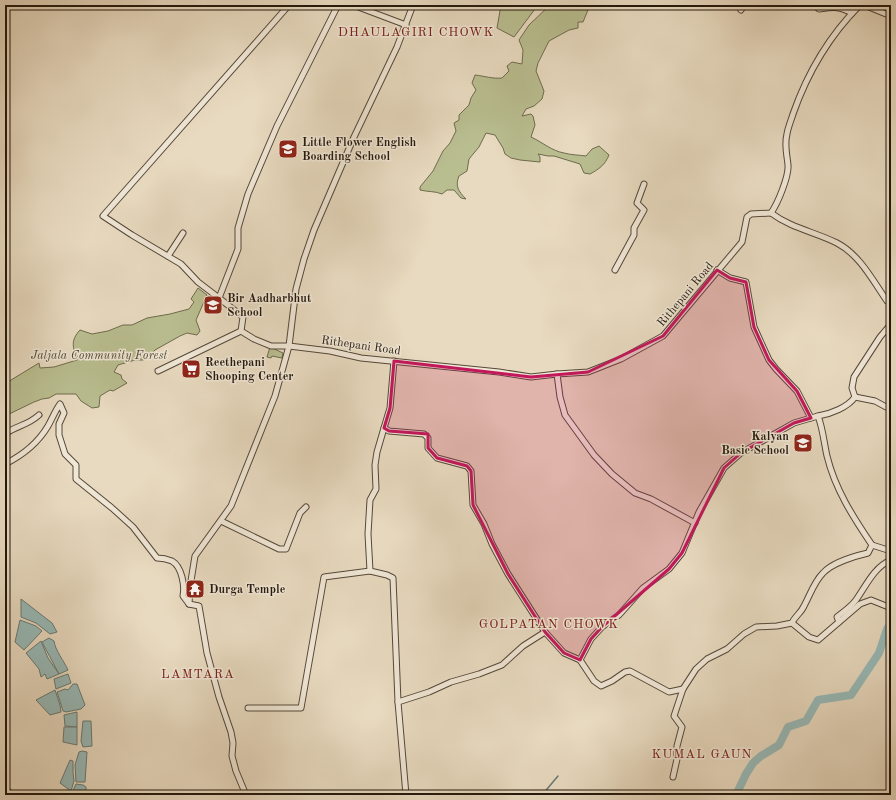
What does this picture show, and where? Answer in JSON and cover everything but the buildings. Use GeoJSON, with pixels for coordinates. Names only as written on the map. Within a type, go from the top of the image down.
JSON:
{"type":"FeatureCollection","features":[{"type":"Feature","properties":{"kind":"street"},"geometry":{"type":"LineString","coordinates":[[158,371],[241,331],[243,317],[198,282],[181,264],[103,216],[289,5]]}},
{"type":"Feature","properties":{"kind":"street"},"geometry":{"type":"LineString","coordinates":[[219,298],[238,249],[238,228],[248,194],[277,126],[338,5]]}},
{"type":"Feature","properties":{"kind":"street"},"geometry":{"type":"LineString","coordinates":[[353,5],[406,25]]}},
{"type":"Feature","properties":{"kind":"street"},"geometry":{"type":"LineString","coordinates":[[189,604],[195,556],[221,521],[237,492],[275,396],[288,346],[296,289],[314,230],[354,137],[397,47],[413,5]]}},
{"type":"Feature","properties":{"kind":"street"},"geometry":{"type":"LineString","coordinates":[[741,10],[744,5]]}},
{"type":"Feature","properties":{"kind":"street"},"geometry":{"type":"LineString","coordinates":[[814,5],[820,9],[836,7],[852,13]]}},
{"type":"Feature","properties":{"kind":"street"},"geometry":{"type":"LineString","coordinates":[[860,5],[825,48],[796,107],[787,134],[785,148],[788,173],[777,204],[771,213],[790,224],[837,243],[852,254],[866,270],[887,301],[891,304]]}},
{"type":"Feature","properties":{"kind":"street"},"geometry":{"type":"LineString","coordinates":[[864,5],[891,16]]}},
{"type":"Feature","properties":{"kind":"street"},"geometry":{"type":"LineString","coordinates":[[615,270],[634,235],[634,228],[644,210],[637,203],[644,184]]}},
{"type":"Feature","properties":{"kind":"street","name":"Rithepani Road"},"geometry":{"type":"LineString","coordinates":[[241,331],[254,339],[271,346],[288,346],[330,351],[361,358],[499,372],[531,378],[557,374],[588,372],[621,359],[663,336],[742,242],[747,217],[751,214],[771,213]]}},
{"type":"Feature","properties":{"kind":"street"},"geometry":{"type":"LineString","coordinates":[[168,256],[183,233]]}},
{"type":"Feature","properties":{"kind":"street"},"geometry":{"type":"LineString","coordinates":[[717,270],[730,278],[746,282],[754,327],[769,360],[797,391],[811,418]]}},
{"type":"Feature","properties":{"kind":"street"},"geometry":{"type":"LineString","coordinates":[[855,397],[852,388],[854,377],[880,337],[891,324]]}},
{"type":"Feature","properties":{"kind":"street"},"geometry":{"type":"LineString","coordinates":[[370,571],[368,534],[369,506],[370,500],[376,489],[375,465],[377,452],[390,408],[394,361]]}},
{"type":"Feature","properties":{"kind":"street"},"geometry":{"type":"LineString","coordinates":[[557,374],[560,397],[565,415],[594,455],[612,474],[635,493],[651,499],[694,523]]}},
{"type":"Feature","properties":{"kind":"street"},"geometry":{"type":"LineString","coordinates":[[855,397],[875,401],[888,408],[891,407]]}},
{"type":"Feature","properties":{"kind":"street"},"geometry":{"type":"LineString","coordinates":[[580,660],[591,639],[602,627],[619,615],[643,588],[669,569],[682,553],[699,512],[724,468],[741,453],[794,423],[840,408],[851,402],[855,397]]}},
{"type":"Feature","properties":{"kind":"street"},"geometry":{"type":"LineString","coordinates":[[5,464],[19,457],[39,440],[60,404],[64,413],[59,424],[59,435],[65,454],[76,465],[76,479],[133,527],[157,558],[168,559],[174,562],[181,573],[185,589],[183,596],[189,604],[199,606],[207,653],[234,743],[232,756],[236,771],[246,795]]}},
{"type":"Feature","properties":{"kind":"street"},"geometry":{"type":"LineString","coordinates":[[5,434],[10,430],[32,421],[39,414]]}},
{"type":"Feature","properties":{"kind":"street"},"geometry":{"type":"LineString","coordinates":[[818,416],[827,457],[840,492],[852,516],[872,545],[891,551]]}},
{"type":"Feature","properties":{"kind":"street"},"geometry":{"type":"LineString","coordinates":[[384,428],[389,431],[424,434],[428,438],[428,448],[436,458],[467,466],[471,471],[473,505],[484,524],[492,544],[508,574],[545,632],[564,653],[580,660],[594,681],[601,686],[612,681],[625,672],[630,671],[669,692],[683,689]]}},
{"type":"Feature","properties":{"kind":"street"},"geometry":{"type":"LineString","coordinates":[[221,521],[279,549],[286,548],[300,513],[306,507]]}},
{"type":"Feature","properties":{"kind":"street"},"geometry":{"type":"LineString","coordinates":[[792,624],[795,616],[801,612],[823,572],[851,557],[868,553],[872,545]]}},
{"type":"Feature","properties":{"kind":"street"},"geometry":{"type":"LineString","coordinates":[[839,622],[837,617],[855,602],[877,570],[886,562],[891,560]]}},
{"type":"Feature","properties":{"kind":"street"},"geometry":{"type":"LineString","coordinates":[[248,708],[301,708],[324,577],[370,571],[393,578],[398,702],[406,795]]}},
{"type":"Feature","properties":{"kind":"street"},"geometry":{"type":"LineString","coordinates":[[673,777],[677,759],[677,746],[682,727],[674,716],[683,689],[696,670],[707,659],[727,649],[744,634],[756,627],[792,624],[809,637],[818,640],[860,604],[872,600],[891,608]]}},
{"type":"Feature","properties":{"kind":"street"},"geometry":{"type":"LineString","coordinates":[[398,702],[502,665],[523,646],[545,632]]}},
{"type":"Feature","properties":{"kind":"highlighted area"},"geometry":{"type":"Polygon","coordinates":[[[717,270],[730,278],[746,282],[754,327],[769,360],[797,391],[811,418],[794,423],[741,453],[724,468],[682,553],[669,569],[602,627],[591,639],[580,660],[564,653],[545,632],[508,574],[473,505],[471,471],[467,466],[437,458],[428,448],[428,434],[389,431],[384,428],[390,408],[394,361],[531,377],[588,372],[663,336],[717,270]]]}},
{"type":"Feature","properties":{"kind":"green space"},"geometry":{"type":"Polygon","coordinates":[[[501,5],[538,5],[514,37],[497,28],[501,5]]]}},
{"type":"Feature","properties":{"kind":"green space"},"geometry":{"type":"Polygon","coordinates":[[[550,5],[590,5],[583,22],[578,22],[578,28],[569,30],[549,41],[538,63],[536,71],[544,91],[542,99],[534,106],[526,109],[522,116],[531,114],[533,116],[535,125],[531,137],[551,148],[567,154],[586,156],[592,149],[599,146],[609,155],[604,164],[590,174],[584,173],[580,164],[554,156],[538,154],[540,157],[540,162],[511,158],[505,154],[495,135],[486,133],[479,147],[469,159],[467,171],[459,176],[457,186],[466,199],[461,198],[454,190],[447,190],[442,194],[420,190],[420,187],[433,171],[443,151],[450,143],[456,131],[454,123],[459,120],[459,115],[469,105],[476,90],[472,83],[475,75],[502,78],[509,71],[507,66],[512,62],[522,64],[523,50],[519,40],[529,25],[550,5]]]}},
{"type":"Feature","properties":{"kind":"green space","name":"Jaljala Community Forest"},"geometry":{"type":"Polygon","coordinates":[[[198,288],[207,295],[196,320],[200,331],[197,335],[187,333],[155,350],[143,360],[135,360],[118,365],[114,372],[121,375],[122,379],[127,383],[100,396],[99,407],[92,408],[81,401],[76,394],[56,394],[49,398],[34,402],[5,416],[5,388],[11,380],[39,363],[40,368],[54,367],[77,360],[73,344],[80,330],[92,334],[108,331],[123,325],[132,325],[147,318],[189,309],[194,302],[191,299],[198,288]]]}},
{"type":"Feature","properties":{"kind":"green space"},"geometry":{"type":"Polygon","coordinates":[[[270,347],[283,353],[282,358],[272,356],[271,358],[267,357],[270,347]]]}},
{"type":"Feature","properties":{"kind":"water"},"geometry":{"type":"Polygon","coordinates":[[[21,599],[52,623],[57,632],[50,634],[36,623],[21,617],[21,599]]]}},
{"type":"Feature","properties":{"kind":"water"},"geometry":{"type":"Polygon","coordinates":[[[20,620],[36,626],[42,631],[24,650],[15,642],[20,620]]]}},
{"type":"Feature","properties":{"kind":"water"},"geometry":{"type":"Polygon","coordinates":[[[49,638],[54,641],[68,670],[59,674],[42,642],[49,638]]]}},
{"type":"Feature","properties":{"kind":"water"},"geometry":{"type":"Polygon","coordinates":[[[41,641],[48,658],[59,674],[47,679],[45,674],[41,677],[39,669],[26,653],[41,641]]]}},
{"type":"Feature","properties":{"kind":"water"},"geometry":{"type":"Polygon","coordinates":[[[68,674],[71,683],[56,689],[54,679],[68,674]]]}},
{"type":"Feature","properties":{"kind":"water"},"geometry":{"type":"Polygon","coordinates":[[[73,684],[77,684],[85,705],[81,709],[66,712],[63,711],[57,692],[65,689],[68,690],[73,684]]]}},
{"type":"Feature","properties":{"kind":"water"},"geometry":{"type":"Polygon","coordinates":[[[55,690],[61,712],[50,715],[36,700],[55,690]]]}},
{"type":"Feature","properties":{"kind":"water"},"geometry":{"type":"Polygon","coordinates":[[[77,712],[77,727],[65,726],[64,715],[77,712]]]}},
{"type":"Feature","properties":{"kind":"water"},"geometry":{"type":"Polygon","coordinates":[[[83,721],[91,721],[92,746],[83,747],[81,741],[83,721]]]}},
{"type":"Feature","properties":{"kind":"water"},"geometry":{"type":"Polygon","coordinates":[[[64,727],[77,727],[77,745],[63,742],[64,727]]]}},
{"type":"Feature","properties":{"kind":"water"},"geometry":{"type":"Polygon","coordinates":[[[79,752],[87,752],[85,782],[76,782],[75,765],[79,752]]]}},
{"type":"Feature","properties":{"kind":"water"},"geometry":{"type":"Polygon","coordinates":[[[70,760],[73,761],[74,781],[71,791],[60,783],[70,760]]]}},
{"type":"Feature","properties":{"kind":"water"},"geometry":{"type":"Polygon","coordinates":[[[5,779],[8,782],[8,789],[11,789],[14,795],[5,795],[5,779]]]}},
{"type":"Feature","properties":{"kind":"water"},"geometry":{"type":"Polygon","coordinates":[[[76,784],[86,787],[86,795],[71,795],[76,784]]]}},
{"type":"Feature","properties":{"kind":"waterway"},"geometry":{"type":"LineString","coordinates":[[736,795],[753,763],[761,756],[779,745],[788,727],[806,721],[818,700],[851,695],[879,653],[887,629],[891,623]]}},
{"type":"Feature","properties":{"kind":"waterway"},"geometry":{"type":"LineString","coordinates":[[542,795],[558,776]]}},
{"type":"Feature","properties":{"kind":"place","name":"Little Flower English Boarding School"},"geometry":{"type":"Point","coordinates":[288,149]}},
{"type":"Feature","properties":{"kind":"place","name":"Bir Aadharbhut School"},"geometry":{"type":"Point","coordinates":[213,305]}},
{"type":"Feature","properties":{"kind":"place","name":"Reethepani Shooping Center"},"geometry":{"type":"Point","coordinates":[191,369]}},
{"type":"Feature","properties":{"kind":"place","name":"Kalyan Basic School"},"geometry":{"type":"Point","coordinates":[803,443]}},
{"type":"Feature","properties":{"kind":"place","name":"Durga Temple"},"geometry":{"type":"Point","coordinates":[195,589]}},
{"type":"Feature","properties":{"kind":"district","name":"DHAULAGIRI CHOWK"},"geometry":{"type":"Point","coordinates":[416,31]}},
{"type":"Feature","properties":{"kind":"district","name":"GOLPATAN CHOWK"},"geometry":{"type":"Point","coordinates":[549,623]}},
{"type":"Feature","properties":{"kind":"district","name":"LAMTARA"},"geometry":{"type":"Point","coordinates":[198,673]}},
{"type":"Feature","properties":{"kind":"district","name":"KUMAL GAUN"},"geometry":{"type":"Point","coordinates":[702,753]}}]}
